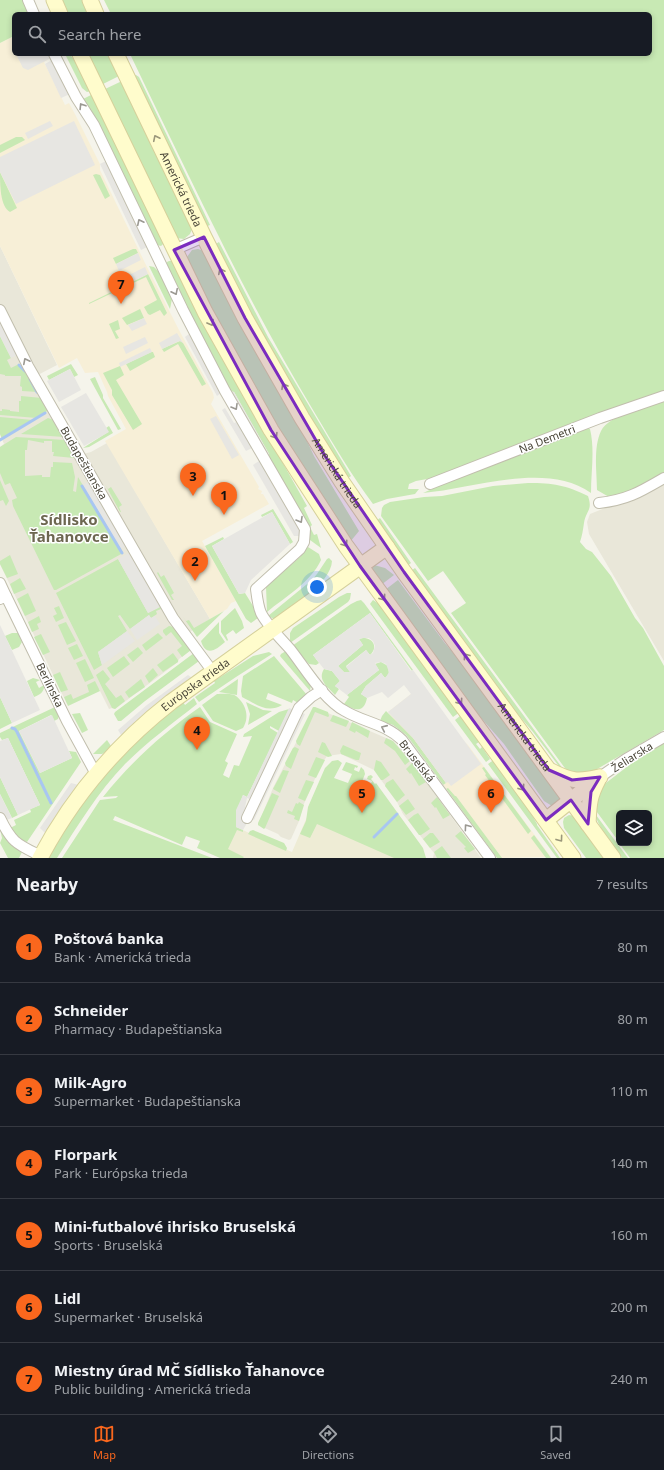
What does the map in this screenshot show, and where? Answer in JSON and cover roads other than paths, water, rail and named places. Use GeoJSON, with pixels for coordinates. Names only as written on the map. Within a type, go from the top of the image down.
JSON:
{"type":"FeatureCollection","features":[{"type":"Feature","properties":{"kind":"street"},"geometry":{"type":"LineString","coordinates":[[28,0],[33,12]]}},
{"type":"Feature","properties":{"kind":"street"},"geometry":{"type":"LineString","coordinates":[[54,0],[59,12]]}},
{"type":"Feature","properties":{"kind":"street"},"geometry":{"type":"LineString","coordinates":[[90,0],[95,12]]}},
{"type":"Feature","properties":{"kind":"street","name":"Bruselská"},"geometry":{"type":"LineString","coordinates":[[55,56],[76,97],[94,126],[157,257],[225,391],[305,529],[304,542],[300,549],[256,589],[261,614],[322,690],[343,711],[393,732],[402,740],[490,858]]}},
{"type":"Feature","properties":{"kind":"street"},"geometry":{"type":"LineString","coordinates":[[81,56],[174,250],[209,318],[271,430],[316,501],[360,566],[573,858]]}},
{"type":"Feature","properties":{"kind":"street","name":"Americká trieda"},"geometry":{"type":"LineString","coordinates":[[117,56],[204,237],[245,318],[302,418],[342,482],[387,547],[613,858]]}},
{"type":"Feature","properties":{"kind":"street"},"geometry":{"type":"LineString","coordinates":[[174,250],[204,237]]}},
{"type":"Feature","properties":{"kind":"street","name":"Budapeštianska"},"geometry":{"type":"LineString","coordinates":[[0,310],[45,395],[173,618],[213,672]]}},
{"type":"Feature","properties":{"kind":"street","name":"Na Demetri"},"geometry":{"type":"LineString","coordinates":[[430,484],[600,418],[664,396]]}},
{"type":"Feature","properties":{"kind":"street"},"geometry":{"type":"LineString","coordinates":[[599,503],[635,495],[664,478]]}},
{"type":"Feature","properties":{"kind":"street","name":"Európska trieda"},"geometry":{"type":"LineString","coordinates":[[40,857],[81,792],[96,774],[148,720],[387,547]]}},
{"type":"Feature","properties":{"kind":"street","name":"Berlínska"},"geometry":{"type":"LineString","coordinates":[[0,583],[3,597],[96,774]]}},
{"type":"Feature","properties":{"kind":"street"},"geometry":{"type":"LineString","coordinates":[[247,818],[299,708],[311,697],[322,690]]}},
{"type":"Feature","properties":{"kind":"street","name":"Želiarska"},"geometry":{"type":"LineString","coordinates":[[600,777],[626,759],[664,737]]}},
{"type":"Feature","properties":{"kind":"street"},"geometry":{"type":"LineString","coordinates":[[549,770],[562,777],[572,780],[587,780],[600,777]]}},
{"type":"Feature","properties":{"kind":"street"},"geometry":{"type":"LineString","coordinates":[[546,820],[600,777]]}},
{"type":"Feature","properties":{"kind":"street"},"geometry":{"type":"LineString","coordinates":[[588,824],[591,792],[600,777]]}},
{"type":"Feature","properties":{"kind":"street"},"geometry":{"type":"LineString","coordinates":[[0,818],[8,835],[40,857]]}},
{"type":"Feature","properties":{"kind":"waterway"},"geometry":{"type":"LineString","coordinates":[[19,365],[25,371]]}},
{"type":"Feature","properties":{"kind":"waterway"},"geometry":{"type":"LineString","coordinates":[[30,379],[37,392]]}},
{"type":"Feature","properties":{"kind":"waterway"},"geometry":{"type":"LineString","coordinates":[[0,440],[45,413]]}},
{"type":"Feature","properties":{"kind":"waterway"},"geometry":{"type":"LineString","coordinates":[[82,486],[122,553]]}},
{"type":"Feature","properties":{"kind":"waterway"},"geometry":{"type":"LineString","coordinates":[[12,728],[17,732],[51,803]]}},
{"type":"Feature","properties":{"kind":"waterway"},"geometry":{"type":"LineString","coordinates":[[374,837],[397,814]]}},
{"type":"Feature","properties":{"kind":"place","name":"Miestny úrad MČ Sídlisko Ťahanovce"},"geometry":{"type":"Point","coordinates":[121,304]}},
{"type":"Feature","properties":{"kind":"place","name":"Milk-Agro"},"geometry":{"type":"Point","coordinates":[193,496]}},
{"type":"Feature","properties":{"kind":"place","name":"Poštová banka"},"geometry":{"type":"Point","coordinates":[224,515]}},
{"type":"Feature","properties":{"kind":"place","name":"Schneider"},"geometry":{"type":"Point","coordinates":[195,581]}},
{"type":"Feature","properties":{"kind":"place","name":"Florpark"},"geometry":{"type":"Point","coordinates":[197,750]}},
{"type":"Feature","properties":{"kind":"place","name":"Mini-futbalové ihrisko Bruselská"},"geometry":{"type":"Point","coordinates":[362,813]}},
{"type":"Feature","properties":{"kind":"place","name":"Lidl"},"geometry":{"type":"Point","coordinates":[491,813]}},
{"type":"Feature","properties":{"kind":"district","name":"Sídlisko Ťahanovce"},"geometry":{"type":"Point","coordinates":[69,528]}}]}
